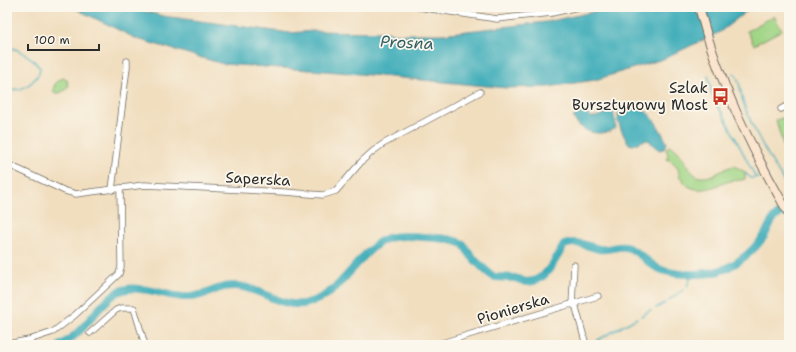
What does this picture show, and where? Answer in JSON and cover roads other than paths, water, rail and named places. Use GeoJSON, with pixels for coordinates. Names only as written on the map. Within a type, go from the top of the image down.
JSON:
{"type":"FeatureCollection","features":[{"type":"Feature","properties":{"kind":"main road"},"geometry":{"type":"LineString","coordinates":[[699,7],[710,45],[738,118],[756,155],[789,214]]}},
{"type":"Feature","properties":{"kind":"street"},"geometry":{"type":"LineString","coordinates":[[418,7],[497,19],[578,7]]}},
{"type":"Feature","properties":{"kind":"street"},"geometry":{"type":"LineString","coordinates":[[112,190],[123,111],[127,60]]}},
{"type":"Feature","properties":{"kind":"street","name":"Saperska"},"geometry":{"type":"LineString","coordinates":[[7,164],[71,193],[82,194],[144,185],[323,195],[330,194],[340,187],[362,161],[383,144],[480,92]]}},
{"type":"Feature","properties":{"kind":"street"},"geometry":{"type":"LineString","coordinates":[[782,109],[789,105]]}},
{"type":"Feature","properties":{"kind":"street"},"geometry":{"type":"LineString","coordinates":[[7,344],[29,340],[53,332],[64,324],[120,272],[120,188]]}},
{"type":"Feature","properties":{"kind":"street"},"geometry":{"type":"LineString","coordinates":[[574,265],[573,304],[586,345]]}},
{"type":"Feature","properties":{"kind":"street","name":"Pionierska"},"geometry":{"type":"LineString","coordinates":[[435,345],[598,296]]}},
{"type":"Feature","properties":{"kind":"street"},"geometry":{"type":"LineString","coordinates":[[90,333],[116,310],[121,308],[134,308],[145,345]]}},
{"type":"Feature","properties":{"kind":"water","name":"Prosna"},"geometry":{"type":"Polygon","coordinates":[[[72,7],[129,7],[163,16],[290,33],[312,31],[442,34],[546,22],[615,7],[752,7],[720,32],[663,59],[595,80],[548,87],[507,88],[338,72],[223,64],[137,39],[72,7]]]}},
{"type":"Feature","properties":{"kind":"water"},"geometry":{"type":"Polygon","coordinates":[[[630,106],[643,110],[653,119],[667,143],[664,149],[659,150],[648,140],[633,145],[629,144],[620,127],[618,113],[619,109],[630,106]]]}},
{"type":"Feature","properties":{"kind":"water"},"geometry":{"type":"Polygon","coordinates":[[[613,110],[616,128],[611,131],[599,133],[588,131],[582,128],[574,119],[574,116],[584,111],[593,117],[613,110]]]}},
{"type":"Feature","properties":{"kind":"waterway"},"geometry":{"type":"LineString","coordinates":[[7,46],[25,54],[40,68],[36,78],[27,86],[20,89],[7,90]]}},
{"type":"Feature","properties":{"kind":"waterway"},"geometry":{"type":"LineString","coordinates":[[734,73],[740,84],[743,101],[752,125],[784,182]]}},
{"type":"Feature","properties":{"kind":"waterway"},"geometry":{"type":"LineString","coordinates":[[708,75],[712,94],[717,106],[723,114],[756,178]]}},
{"type":"Feature","properties":{"kind":"waterway"},"geometry":{"type":"LineString","coordinates":[[745,173],[751,178],[758,177]]}},
{"type":"Feature","properties":{"kind":"waterway"},"geometry":{"type":"LineString","coordinates":[[61,345],[81,329],[110,297],[116,293],[128,289],[146,290],[190,297],[228,286],[235,286],[250,289],[288,303],[303,304],[314,301],[332,290],[340,283],[361,259],[378,243],[385,239],[394,237],[410,236],[439,238],[459,242],[463,244],[475,260],[494,277],[515,278],[526,282],[534,281],[543,276],[551,267],[564,245],[574,243],[599,249],[619,247],[630,248],[661,270],[679,274],[710,273],[727,268],[746,256],[762,239],[774,218],[789,208]]}},
{"type":"Feature","properties":{"kind":"waterway"},"geometry":{"type":"LineString","coordinates":[[687,286],[692,275]]}},
{"type":"Feature","properties":{"kind":"waterway"},"geometry":{"type":"LineString","coordinates":[[669,300],[683,290]]}},
{"type":"Feature","properties":{"kind":"waterway"},"geometry":{"type":"LineString","coordinates":[[656,308],[665,303]]}},
{"type":"Feature","properties":{"kind":"waterway"},"geometry":{"type":"LineString","coordinates":[[641,316],[651,310]]}},
{"type":"Feature","properties":{"kind":"waterway"},"geometry":{"type":"LineString","coordinates":[[597,342],[598,340],[637,318]]}},
{"type":"Feature","properties":{"kind":"place","name":"Szlak Bursztynowy Most"},"geometry":{"type":"Point","coordinates":[721,97]}}]}
